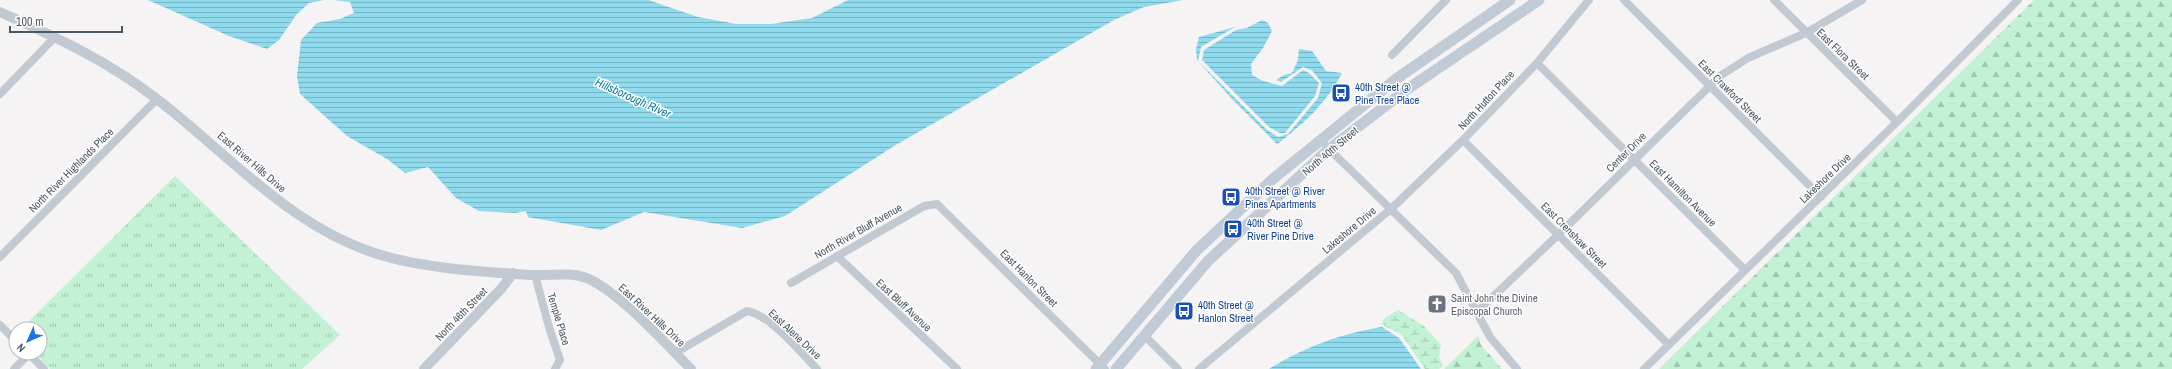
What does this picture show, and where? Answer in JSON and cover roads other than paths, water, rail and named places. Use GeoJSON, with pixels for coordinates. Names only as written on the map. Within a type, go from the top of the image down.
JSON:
{"type":"FeatureCollection","features":[{"type":"Feature","properties":{"kind":"main road","name":"North 40th Street"},"geometry":{"type":"LineString","coordinates":[[1101,367],[1198,250],[1274,178],[1396,79],[1510,0]]}},
{"type":"Feature","properties":{"kind":"main road","name":"North 40th Street"},"geometry":{"type":"LineString","coordinates":[[1116,369],[1208,261],[1329,149],[1409,88],[1536,1]]}},
{"type":"Feature","properties":{"kind":"main road"},"geometry":{"type":"LineString","coordinates":[[1198,250],[1208,261]]}},
{"type":"Feature","properties":{"kind":"street"},"geometry":{"type":"LineString","coordinates":[[1392,55],[1446,0]]}},
{"type":"Feature","properties":{"kind":"street","name":"North Hutton Place"},"geometry":{"type":"LineString","coordinates":[[1392,208],[1463,140],[1537,63],[1589,0]]}},
{"type":"Feature","properties":{"kind":"street","name":"East Crawford Street"},"geometry":{"type":"LineString","coordinates":[[1624,0],[1821,197]]}},
{"type":"Feature","properties":{"kind":"street","name":"East Flora Street"},"geometry":{"type":"LineString","coordinates":[[1774,0],[1897,122]]}},
{"type":"Feature","properties":{"kind":"street","name":"Center Drive"},"geometry":{"type":"LineString","coordinates":[[1478,311],[1558,235],[1709,86],[1732,66],[1806,33],[1862,0]]}},
{"type":"Feature","properties":{"kind":"street","name":"Lakeshore Drive"},"geometry":{"type":"LineString","coordinates":[[1644,369],[1821,197],[2018,0]]}},
{"type":"Feature","properties":{"kind":"street","name":"East River Hills Drive"},"geometry":{"type":"LineString","coordinates":[[0,12],[55,37],[120,71],[196,130],[269,195],[321,230],[366,251],[418,264],[535,275],[566,273],[588,279],[616,296],[691,369]]}},
{"type":"Feature","properties":{"kind":"street"},"geometry":{"type":"LineString","coordinates":[[0,94],[55,37]]}},
{"type":"Feature","properties":{"kind":"street","name":"East Hamilton Avenue"},"geometry":{"type":"LineString","coordinates":[[1537,63],[1745,270]]}},
{"type":"Feature","properties":{"kind":"street","name":"North River Highlands Place"},"geometry":{"type":"LineString","coordinates":[[0,257],[157,99]]}},
{"type":"Feature","properties":{"kind":"street"},"geometry":{"type":"LineString","coordinates":[[1321,139],[1329,149],[1392,208]]}},
{"type":"Feature","properties":{"kind":"street","name":"East Crenshaw Street"},"geometry":{"type":"LineString","coordinates":[[1463,140],[1669,345]]}},
{"type":"Feature","properties":{"kind":"street","name":"North River Bluff Avenue"},"geometry":{"type":"LineString","coordinates":[[791,282],[924,206],[937,204]]}},
{"type":"Feature","properties":{"kind":"street","name":"East Hanlon Street"},"geometry":{"type":"LineString","coordinates":[[937,204],[1101,367]]}},
{"type":"Feature","properties":{"kind":"street","name":"Lakeshore Drive"},"geometry":{"type":"LineString","coordinates":[[1199,369],[1392,208],[1456,273],[1478,311],[1490,337],[1518,369]]}},
{"type":"Feature","properties":{"kind":"street","name":"East Bluff Avenue"},"geometry":{"type":"LineString","coordinates":[[837,256],[957,369]]}},
{"type":"Feature","properties":{"kind":"street","name":"North 46th Street"},"geometry":{"type":"LineString","coordinates":[[424,369],[501,289],[513,273]]}},
{"type":"Feature","properties":{"kind":"street","name":"Temple Place"},"geometry":{"type":"LineString","coordinates":[[535,275],[549,327],[560,360],[555,369]]}},
{"type":"Feature","properties":{"kind":"street","name":"East Alene Drive"},"geometry":{"type":"LineString","coordinates":[[675,353],[747,311],[755,312],[768,320],[817,369]]}},
{"type":"Feature","properties":{"kind":"street"},"geometry":{"type":"LineString","coordinates":[[0,325],[8,333]]}},
{"type":"Feature","properties":{"kind":"street"},"geometry":{"type":"LineString","coordinates":[[1144,335],[1178,369]]}},
{"type":"Feature","properties":{"kind":"street"},"geometry":{"type":"LineString","coordinates":[[560,360],[564,369]]}},
{"type":"Feature","properties":{"kind":"street"},"geometry":{"type":"LineString","coordinates":[[14,369],[22,361]]}},
{"type":"Feature","properties":{"kind":"street"},"geometry":{"type":"LineString","coordinates":[[36,361],[44,369]]}},
{"type":"Feature","properties":{"kind":"water"},"geometry":{"type":"Polygon","coordinates":[[[148,0],[324,0],[309,3],[296,15],[279,40],[267,49],[229,36],[148,0]]]}},
{"type":"Feature","properties":{"kind":"water","name":"Hillsborough River"},"geometry":{"type":"Polygon","coordinates":[[[333,0],[648,0],[698,17],[736,24],[771,24],[812,18],[848,0],[1183,0],[1144,7],[1114,20],[894,146],[785,216],[742,228],[644,212],[601,230],[528,217],[526,211],[515,213],[479,211],[456,198],[428,167],[405,173],[387,159],[347,136],[300,94],[297,76],[301,40],[317,23],[340,19],[354,13],[350,2],[333,0]]]}},
{"type":"Feature","properties":{"kind":"water"},"geometry":{"type":"Polygon","coordinates":[[[1262,20],[1268,23],[1272,31],[1263,48],[1251,64],[1252,75],[1263,81],[1282,86],[1303,70],[1309,73],[1319,83],[1315,96],[1285,133],[1280,133],[1269,127],[1202,60],[1204,50],[1236,30],[1247,28],[1262,20]]]}},
{"type":"Feature","properties":{"kind":"water"},"geometry":{"type":"Polygon","coordinates":[[[1235,27],[1201,47],[1198,61],[1266,129],[1278,137],[1288,134],[1318,98],[1322,83],[1312,70],[1303,67],[1281,82],[1276,80],[1284,75],[1292,73],[1298,60],[1299,49],[1312,51],[1326,71],[1342,73],[1330,93],[1314,112],[1277,144],[1232,99],[1197,60],[1196,49],[1199,37],[1235,27]]]}},
{"type":"Feature","properties":{"kind":"water"},"geometry":{"type":"Polygon","coordinates":[[[1382,327],[1399,338],[1421,369],[1269,369],[1295,354],[1323,342],[1353,333],[1382,327]]]}},
{"type":"Feature","properties":{"kind":"place","name":"40th Street @ Pine Tree Place"},"geometry":{"type":"Point","coordinates":[1341,93]}},
{"type":"Feature","properties":{"kind":"place","name":"40th Street @ River Pines Apartments"},"geometry":{"type":"Point","coordinates":[1231,197]}},
{"type":"Feature","properties":{"kind":"place","name":"40th Street @ River Pine Drive"},"geometry":{"type":"Point","coordinates":[1233,229]}},
{"type":"Feature","properties":{"kind":"place","name":"Saint John the Divine Episcopal Church"},"geometry":{"type":"Point","coordinates":[1437,304]}},
{"type":"Feature","properties":{"kind":"place","name":"40th Street @ Hanlon Street"},"geometry":{"type":"Point","coordinates":[1184,311]}}]}
